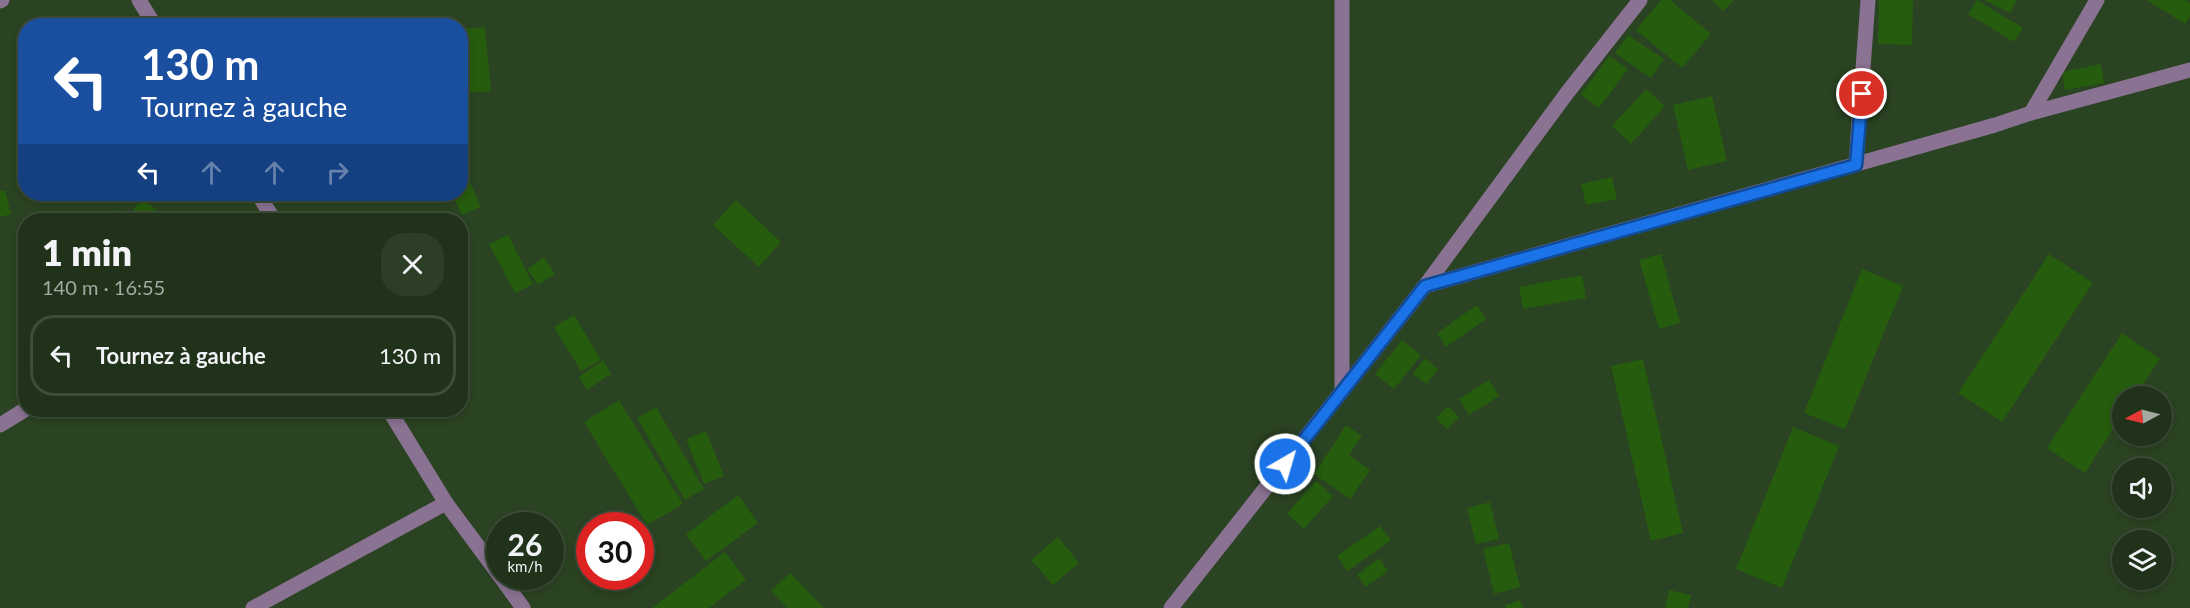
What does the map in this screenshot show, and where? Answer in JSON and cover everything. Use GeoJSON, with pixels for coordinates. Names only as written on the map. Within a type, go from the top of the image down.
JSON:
{"type":"FeatureCollection","features":[{"type":"Feature","properties":{"kind":"street"},"geometry":{"type":"LineString","coordinates":[[140,0],[150,18]]}},
{"type":"Feature","properties":{"kind":"street"},"geometry":{"type":"LineString","coordinates":[[1342,0],[1342,392]]}},
{"type":"Feature","properties":{"kind":"street"},"geometry":{"type":"LineString","coordinates":[[1171,608],[1425,286],[1567,93],[1641,0]]}},
{"type":"Feature","properties":{"kind":"street"},"geometry":{"type":"LineString","coordinates":[[1856,165],[1868,0]]}},
{"type":"Feature","properties":{"kind":"street"},"geometry":{"type":"LineString","coordinates":[[2031,113],[2097,0]]}},
{"type":"Feature","properties":{"kind":"street"},"geometry":{"type":"LineString","coordinates":[[1425,286],[1856,165],[2031,113],[2190,70]]}},
{"type":"Feature","properties":{"kind":"street"},"geometry":{"type":"LineString","coordinates":[[0,425],[18,414]]}},
{"type":"Feature","properties":{"kind":"street"},"geometry":{"type":"LineString","coordinates":[[393,417],[446,503],[486,557]]}},
{"type":"Feature","properties":{"kind":"street"},"geometry":{"type":"LineString","coordinates":[[253,608],[446,503]]}},
{"type":"Feature","properties":{"kind":"street"},"geometry":{"type":"LineString","coordinates":[[510,590],[523,608]]}},
{"type":"Feature","properties":{"kind":"building"},"geometry":{"type":"Polygon","coordinates":[[[1661,0],[1670,0],[1711,34],[1682,68],[1636,30],[1661,0]]]}},
{"type":"Feature","properties":{"kind":"building"},"geometry":{"type":"Polygon","coordinates":[[[1712,0],[1734,0],[1723,11],[1712,0]]]}},
{"type":"Feature","properties":{"kind":"building"},"geometry":{"type":"Polygon","coordinates":[[[1879,0],[1913,0],[1912,45],[1878,44],[1879,0]]]}},
{"type":"Feature","properties":{"kind":"building"},"geometry":{"type":"Polygon","coordinates":[[[1977,0],[2023,28],[2014,42],[1968,14],[1977,0]]]}},
{"type":"Feature","properties":{"kind":"building"},"geometry":{"type":"Polygon","coordinates":[[[1984,0],[2017,0],[2010,13],[1984,0]]]}},
{"type":"Feature","properties":{"kind":"building"},"geometry":{"type":"Polygon","coordinates":[[[2147,0],[2186,0],[2190,3],[2190,16],[2185,24],[2147,0]]]}},
{"type":"Feature","properties":{"kind":"building"},"geometry":{"type":"Polygon","coordinates":[[[485,27],[491,91],[469,93],[468,28],[485,27]]]}},
{"type":"Feature","properties":{"kind":"building"},"geometry":{"type":"Polygon","coordinates":[[[1628,35],[1664,59],[1651,78],[1615,53],[1628,35]]]}},
{"type":"Feature","properties":{"kind":"building"},"geometry":{"type":"Polygon","coordinates":[[[1609,56],[1628,69],[1599,108],[1581,95],[1609,56]]]}},
{"type":"Feature","properties":{"kind":"building"},"geometry":{"type":"Polygon","coordinates":[[[2101,64],[2104,83],[2065,90],[2062,72],[2101,64]]]}},
{"type":"Feature","properties":{"kind":"building"},"geometry":{"type":"Polygon","coordinates":[[[1646,89],[1665,106],[1631,144],[1612,126],[1646,89]]]}},
{"type":"Feature","properties":{"kind":"building"},"geometry":{"type":"Polygon","coordinates":[[[1712,96],[1727,161],[1688,170],[1673,105],[1712,96]]]}},
{"type":"Feature","properties":{"kind":"building"},"geometry":{"type":"Polygon","coordinates":[[[1612,177],[1617,199],[1586,205],[1581,184],[1612,177]]]}},
{"type":"Feature","properties":{"kind":"building"},"geometry":{"type":"Polygon","coordinates":[[[468,178],[481,207],[461,213],[455,201],[468,201],[468,178]]]}},
{"type":"Feature","properties":{"kind":"building"},"geometry":{"type":"Polygon","coordinates":[[[5,190],[11,214],[0,217],[0,191],[5,190]]]}},
{"type":"Feature","properties":{"kind":"building"},"geometry":{"type":"Polygon","coordinates":[[[736,200],[781,242],[759,267],[713,225],[736,200]]]}},
{"type":"Feature","properties":{"kind":"building"},"geometry":{"type":"Polygon","coordinates":[[[140,201],[144,201],[161,213],[131,213],[140,201]]]}},
{"type":"Feature","properties":{"kind":"building"},"geometry":{"type":"Polygon","coordinates":[[[508,235],[533,284],[515,293],[489,244],[508,235]]]}},
{"type":"Feature","properties":{"kind":"building"},"geometry":{"type":"Polygon","coordinates":[[[1661,254],[1680,323],[1659,329],[1639,260],[1661,254]]]}},
{"type":"Feature","properties":{"kind":"building"},"geometry":{"type":"Polygon","coordinates":[[[2049,254],[2093,283],[2002,422],[1958,393],[2049,254]]]}},
{"type":"Feature","properties":{"kind":"building"},"geometry":{"type":"Polygon","coordinates":[[[544,257],[555,274],[538,285],[527,269],[544,257]]]}},
{"type":"Feature","properties":{"kind":"building"},"geometry":{"type":"Polygon","coordinates":[[[1862,269],[1903,286],[1845,429],[1804,413],[1862,269]]]}},
{"type":"Feature","properties":{"kind":"building"},"geometry":{"type":"Polygon","coordinates":[[[1582,275],[1586,298],[1523,309],[1519,287],[1582,275]]]}},
{"type":"Feature","properties":{"kind":"building"},"geometry":{"type":"Polygon","coordinates":[[[1477,305],[1486,319],[1446,347],[1437,333],[1477,305]]]}},
{"type":"Feature","properties":{"kind":"building"},"geometry":{"type":"Polygon","coordinates":[[[574,315],[601,360],[581,371],[554,327],[574,315]]]}},
{"type":"Feature","properties":{"kind":"building"},"geometry":{"type":"Polygon","coordinates":[[[2122,333],[2160,359],[2142,386],[2112,386],[2112,431],[2085,473],[2047,448],[2122,333]]]}},
{"type":"Feature","properties":{"kind":"building"},"geometry":{"type":"Polygon","coordinates":[[[1402,340],[1421,355],[1394,389],[1375,374],[1402,340]]]}},
{"type":"Feature","properties":{"kind":"building"},"geometry":{"type":"Polygon","coordinates":[[[1425,358],[1438,369],[1427,384],[1413,374],[1425,358]]]}},
{"type":"Feature","properties":{"kind":"building"},"geometry":{"type":"Polygon","coordinates":[[[1643,359],[1683,533],[1651,541],[1611,366],[1643,359]]]}},
{"type":"Feature","properties":{"kind":"building"},"geometry":{"type":"Polygon","coordinates":[[[603,360],[611,374],[587,390],[579,377],[603,360]]]}},
{"type":"Feature","properties":{"kind":"building"},"geometry":{"type":"Polygon","coordinates":[[[1489,380],[1499,396],[1469,415],[1459,399],[1489,380]]]}},
{"type":"Feature","properties":{"kind":"building"},"geometry":{"type":"Polygon","coordinates":[[[619,400],[683,504],[654,521],[654,512],[639,512],[584,422],[619,400]]]}},
{"type":"Feature","properties":{"kind":"building"},"geometry":{"type":"Polygon","coordinates":[[[1448,406],[1459,417],[1447,429],[1436,418],[1448,406]]]}},
{"type":"Feature","properties":{"kind":"building"},"geometry":{"type":"Polygon","coordinates":[[[656,407],[704,489],[685,500],[637,418],[656,407]]]}},
{"type":"Feature","properties":{"kind":"building"},"geometry":{"type":"Polygon","coordinates":[[[1346,425],[1362,436],[1349,455],[1370,470],[1350,499],[1314,474],[1346,425]]]}},
{"type":"Feature","properties":{"kind":"building"},"geometry":{"type":"Polygon","coordinates":[[[1793,427],[1839,446],[1782,588],[1736,569],[1793,427]]]}},
{"type":"Feature","properties":{"kind":"building"},"geometry":{"type":"Polygon","coordinates":[[[706,431],[724,476],[704,484],[686,439],[706,431]]]}},
{"type":"Feature","properties":{"kind":"building"},"geometry":{"type":"Polygon","coordinates":[[[1316,481],[1333,496],[1304,529],[1287,514],[1316,481]]]}},
{"type":"Feature","properties":{"kind":"building"},"geometry":{"type":"Polygon","coordinates":[[[738,495],[758,523],[706,561],[686,534],[738,495]]]}},
{"type":"Feature","properties":{"kind":"building"},"geometry":{"type":"Polygon","coordinates":[[[1490,502],[1499,539],[1476,544],[1467,508],[1490,502]]]}},
{"type":"Feature","properties":{"kind":"building"},"geometry":{"type":"Polygon","coordinates":[[[1380,526],[1391,540],[1348,571],[1337,556],[1380,526]]]}},
{"type":"Feature","properties":{"kind":"building"},"geometry":{"type":"Polygon","coordinates":[[[1058,537],[1079,563],[1053,585],[1031,560],[1058,537]]]}},
{"type":"Feature","properties":{"kind":"building"},"geometry":{"type":"Polygon","coordinates":[[[1509,543],[1520,587],[1494,594],[1483,549],[1509,543]]]}},
{"type":"Feature","properties":{"kind":"building"},"geometry":{"type":"Polygon","coordinates":[[[725,552],[746,580],[709,608],[652,608],[725,552]]]}},
{"type":"Feature","properties":{"kind":"building"},"geometry":{"type":"Polygon","coordinates":[[[1379,558],[1388,571],[1366,587],[1357,575],[1379,558]]]}},
{"type":"Feature","properties":{"kind":"building"},"geometry":{"type":"Polygon","coordinates":[[[790,573],[824,608],[787,608],[771,591],[790,573]]]}},
{"type":"Feature","properties":{"kind":"building"},"geometry":{"type":"Polygon","coordinates":[[[1669,590],[1691,595],[1688,608],[1665,608],[1669,590]]]}},
{"type":"Feature","properties":{"kind":"building"},"geometry":{"type":"Polygon","coordinates":[[[1520,600],[1523,608],[1506,608],[1505,605],[1520,600]]]}},
{"type":"Feature","properties":{"kind":"route"},"geometry":{"type":"LineString","coordinates":[[1285,464],[1425,286],[1856,165],[1862,94]]}}]}
